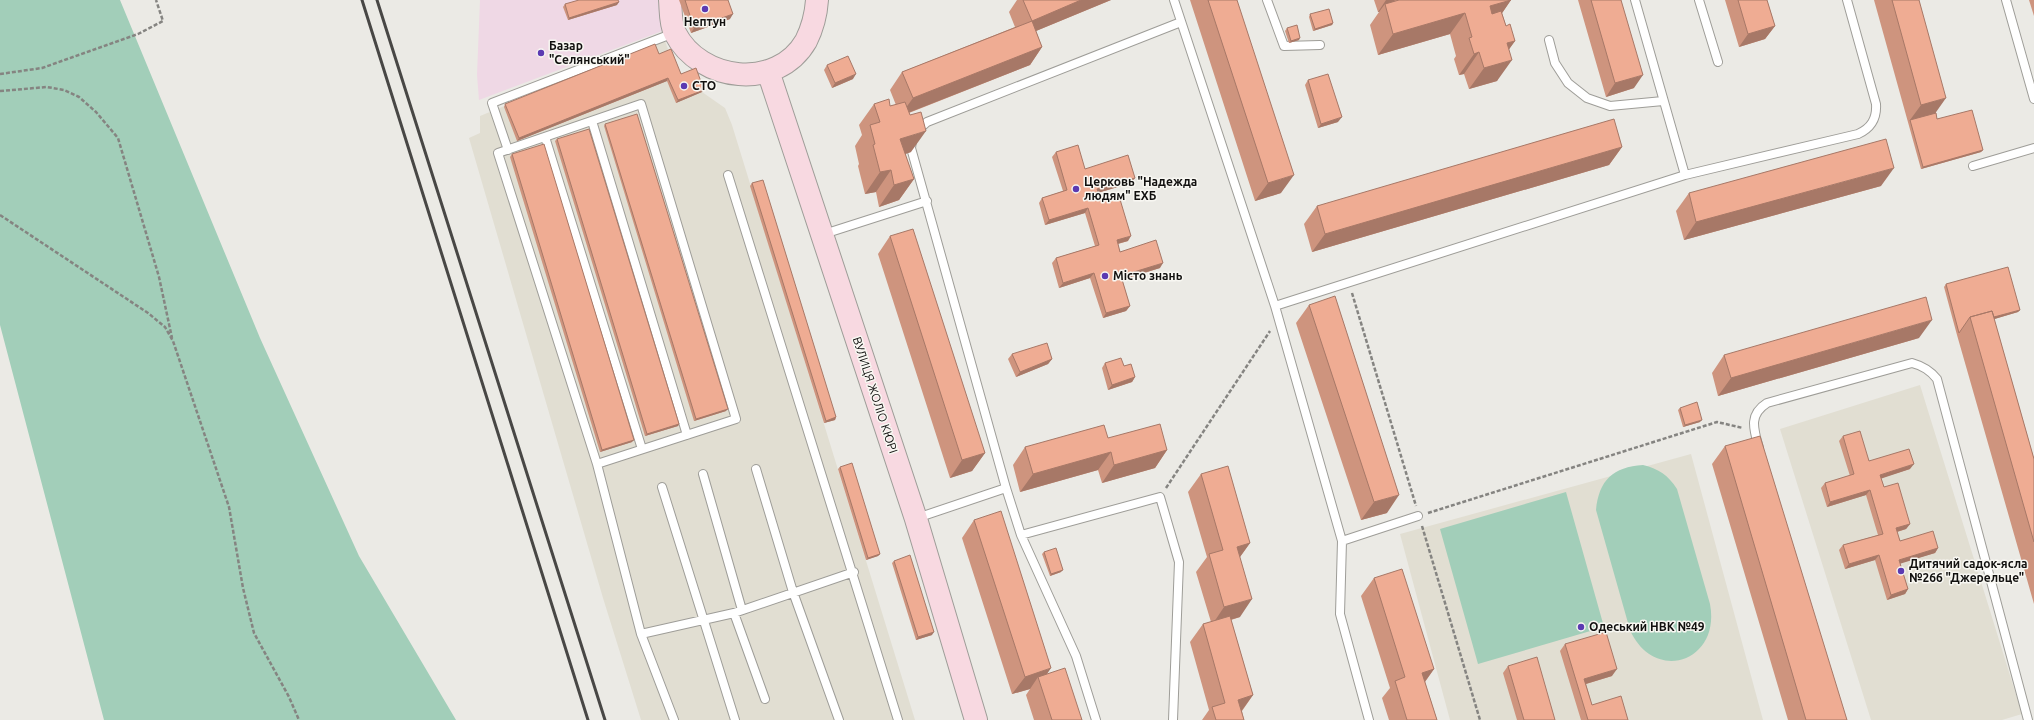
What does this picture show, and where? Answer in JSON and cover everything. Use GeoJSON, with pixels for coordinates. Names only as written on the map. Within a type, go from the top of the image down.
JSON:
{"type":"FeatureCollection","features":[{"type":"Feature","properties":{"kind":"street"},"geometry":{"type":"LineString","coordinates":[[670,0],[675,32],[698,60],[720,72],[744,76],[768,71],[789,60],[805,42],[815,19],[817,0]]}},
{"type":"Feature","properties":{"kind":"street","name":"ВУЛИЦЯ ЖОЛІО КЮРІ"},"geometry":{"type":"LineString","coordinates":[[768,71],[916,519],[976,720]]}},
{"type":"Feature","properties":{"kind":"lane"},"geometry":{"type":"LineString","coordinates":[[1174,0],[1279,318],[1342,541],[1340,614],[1369,720]]}},
{"type":"Feature","properties":{"kind":"lane"},"geometry":{"type":"LineString","coordinates":[[1267,0],[1284,46],[1320,45]]}},
{"type":"Feature","properties":{"kind":"lane"},"geometry":{"type":"LineString","coordinates":[[1635,0],[1686,175]]}},
{"type":"Feature","properties":{"kind":"lane"},"geometry":{"type":"LineString","coordinates":[[1699,0],[1718,62]]}},
{"type":"Feature","properties":{"kind":"lane"},"geometry":{"type":"LineString","coordinates":[[1275,306],[1686,175],[1858,134],[1870,126],[1877,112],[1847,0]]}},
{"type":"Feature","properties":{"kind":"lane"},"geometry":{"type":"LineString","coordinates":[[2006,0],[2034,99]]}},
{"type":"Feature","properties":{"kind":"lane"},"geometry":{"type":"LineString","coordinates":[[1096,720],[1076,656],[1021,535],[1006,488],[911,148],[913,138],[918,129],[927,122],[1181,22]]}},
{"type":"Feature","properties":{"kind":"lane"},"geometry":{"type":"LineString","coordinates":[[508,150],[492,103],[675,32]]}},
{"type":"Feature","properties":{"kind":"lane"},"geometry":{"type":"LineString","coordinates":[[1549,40],[1555,63],[1568,83],[1587,98],[1610,106],[1663,100]]}},
{"type":"Feature","properties":{"kind":"lane"},"geometry":{"type":"LineString","coordinates":[[597,464],[736,419],[640,104],[498,153],[597,464],[641,634],[674,720]]}},
{"type":"Feature","properties":{"kind":"lane"},"geometry":{"type":"LineString","coordinates":[[592,121],[687,435]]}},
{"type":"Feature","properties":{"kind":"lane"},"geometry":{"type":"LineString","coordinates":[[545,137],[642,449]]}},
{"type":"Feature","properties":{"kind":"lane"},"geometry":{"type":"LineString","coordinates":[[1973,166],[2034,148]]}},
{"type":"Feature","properties":{"kind":"lane"},"geometry":{"type":"LineString","coordinates":[[728,175],[854,572],[898,720]]}},
{"type":"Feature","properties":{"kind":"lane"},"geometry":{"type":"LineString","coordinates":[[823,234],[927,201]]}},
{"type":"Feature","properties":{"kind":"lane"},"geometry":{"type":"LineString","coordinates":[[1762,457],[1753,427],[1756,413],[1767,403],[1912,363],[1922,365],[1930,371],[1937,379],[2028,720]]}},
{"type":"Feature","properties":{"kind":"lane"},"geometry":{"type":"LineString","coordinates":[[756,469],[793,592],[839,720]]}},
{"type":"Feature","properties":{"kind":"lane"},"geometry":{"type":"LineString","coordinates":[[703,474],[738,611],[765,699]]}},
{"type":"Feature","properties":{"kind":"lane"},"geometry":{"type":"LineString","coordinates":[[662,487],[735,720]]}},
{"type":"Feature","properties":{"kind":"lane"},"geometry":{"type":"LineString","coordinates":[[916,519],[1006,488]]}},
{"type":"Feature","properties":{"kind":"lane"},"geometry":{"type":"LineString","coordinates":[[1021,535],[1160,497],[1179,562],[1173,720]]}},
{"type":"Feature","properties":{"kind":"lane"},"geometry":{"type":"LineString","coordinates":[[1342,541],[1418,516]]}},
{"type":"Feature","properties":{"kind":"lane"},"geometry":{"type":"LineString","coordinates":[[641,634],[738,611],[854,572]]}},
{"type":"Feature","properties":{"kind":"path"},"geometry":{"type":"LineString","coordinates":[[0,74],[42,68],[138,34],[163,21],[156,0]]}},
{"type":"Feature","properties":{"kind":"path"},"geometry":{"type":"LineString","coordinates":[[0,91],[47,86],[64,90],[79,97],[96,112],[118,138],[159,277],[173,341],[230,507],[243,588],[254,633],[289,697],[299,720]]}},
{"type":"Feature","properties":{"kind":"path"},"geometry":{"type":"LineString","coordinates":[[0,215],[148,313],[165,327],[173,341]]}},
{"type":"Feature","properties":{"kind":"path"},"geometry":{"type":"LineString","coordinates":[[1349,282],[1480,720]]}},
{"type":"Feature","properties":{"kind":"path"},"geometry":{"type":"LineString","coordinates":[[1160,497],[1279,318]]}},
{"type":"Feature","properties":{"kind":"path"},"geometry":{"type":"LineString","coordinates":[[1418,516],[1717,422],[1739,428],[1753,427]]}},
{"type":"Feature","properties":{"kind":"shaded area","name":"Базар \"Селянський\""},"geometry":{"type":"Polygon","coordinates":[[[480,0],[658,0],[665,30],[479,100],[477,75],[480,0]]]}},
{"type":"Feature","properties":{"kind":"shaded area"},"geometry":{"type":"Polygon","coordinates":[[[665,41],[673,63],[676,103],[702,92],[725,108],[732,125],[915,720],[641,720],[603,598],[469,138],[480,133],[480,116],[665,41]]]}},
{"type":"Feature","properties":{"kind":"shaded area","name":"Дитячий садок-ясла №266 \"Джерельце\""},"geometry":{"type":"Polygon","coordinates":[[[1920,385],[2022,714],[2002,720],[1871,720],[1780,429],[1920,385]]]}},
{"type":"Feature","properties":{"kind":"shaded area","name":"Одеський НВК №49"},"geometry":{"type":"Polygon","coordinates":[[[1691,454],[1763,720],[1450,720],[1400,534],[1691,454]]]}},
{"type":"Feature","properties":{"kind":"green space"},"geometry":{"type":"Polygon","coordinates":[[[0,0],[120,0],[260,338],[359,556],[456,720],[104,720],[0,325],[0,0]]]}},
{"type":"Feature","properties":{"kind":"green space"},"geometry":{"type":"Polygon","coordinates":[[[1643,465],[1654,468],[1663,473],[1677,489],[1710,604],[1711,624],[1706,640],[1696,652],[1683,659],[1669,661],[1654,657],[1641,647],[1630,630],[1596,510],[1600,491],[1609,477],[1623,469],[1643,465]]]}},
{"type":"Feature","properties":{"kind":"green space"},"geometry":{"type":"Polygon","coordinates":[[[1566,492],[1604,627],[1478,664],[1440,529],[1566,492]]]}},
{"type":"Feature","properties":{"kind":"building"},"geometry":{"type":"Polygon","coordinates":[[[579,0],[618,0],[619,2],[569,18],[565,4],[579,0]]]}},
{"type":"Feature","properties":{"kind":"building","name":"Нептун"},"geometry":{"type":"Polygon","coordinates":[[[685,0],[728,0],[733,14],[694,28],[685,0]]]}},
{"type":"Feature","properties":{"kind":"building"},"geometry":{"type":"Polygon","coordinates":[[[1023,0],[1081,0],[1032,21],[1023,0]]]}},
{"type":"Feature","properties":{"kind":"building"},"geometry":{"type":"Polygon","coordinates":[[[1208,0],[1237,0],[1294,175],[1268,183],[1208,0]]]}},
{"type":"Feature","properties":{"kind":"building"},"geometry":{"type":"Polygon","coordinates":[[[1399,0],[1511,0],[1490,6],[1492,14],[1501,11],[1506,26],[1510,24],[1515,41],[1507,43],[1512,60],[1484,68],[1479,52],[1474,54],[1469,38],[1472,37],[1465,13],[1393,34],[1385,4],[1399,0]]]}},
{"type":"Feature","properties":{"kind":"building"},"geometry":{"type":"Polygon","coordinates":[[[1591,0],[1621,0],[1643,75],[1615,83],[1591,0]]]}},
{"type":"Feature","properties":{"kind":"building"},"geometry":{"type":"Polygon","coordinates":[[[1738,0],[1767,0],[1775,26],[1748,34],[1738,0]]]}},
{"type":"Feature","properties":{"kind":"building"},"geometry":{"type":"Polygon","coordinates":[[[1892,0],[1919,0],[1946,98],[1921,105],[1892,0]]]}},
{"type":"Feature","properties":{"kind":"building"},"geometry":{"type":"Polygon","coordinates":[[[1329,9],[1333,23],[1315,29],[1310,14],[1329,9]]]}},
{"type":"Feature","properties":{"kind":"building"},"geometry":{"type":"Polygon","coordinates":[[[1032,21],[1042,47],[913,98],[902,72],[1032,21]]]}},
{"type":"Feature","properties":{"kind":"building"},"geometry":{"type":"Polygon","coordinates":[[[1297,25],[1300,38],[1291,41],[1287,28],[1297,25]]]}},
{"type":"Feature","properties":{"kind":"building"},"geometry":{"type":"Polygon","coordinates":[[[655,44],[659,54],[671,49],[681,74],[696,68],[704,90],[678,100],[668,78],[519,138],[505,104],[655,44]]]}},
{"type":"Feature","properties":{"kind":"building"},"geometry":{"type":"Polygon","coordinates":[[[848,56],[856,74],[835,83],[827,65],[848,56]]]}},
{"type":"Feature","properties":{"kind":"building"},"geometry":{"type":"Polygon","coordinates":[[[1328,74],[1342,117],[1321,124],[1308,80],[1328,74]]]}},
{"type":"Feature","properties":{"kind":"building"},"geometry":{"type":"Polygon","coordinates":[[[889,99],[890,106],[905,102],[910,115],[921,112],[926,131],[900,139],[914,179],[894,185],[891,170],[880,172],[873,145],[875,144],[870,125],[880,122],[874,104],[889,99]]]}},
{"type":"Feature","properties":{"kind":"building"},"geometry":{"type":"Polygon","coordinates":[[[1972,110],[1983,150],[1923,167],[1910,120],[1936,113],[1937,119],[1972,110]]]}},
{"type":"Feature","properties":{"kind":"building"},"geometry":{"type":"Polygon","coordinates":[[[637,114],[728,409],[696,419],[605,124],[637,114]]]}},
{"type":"Feature","properties":{"kind":"building"},"geometry":{"type":"Polygon","coordinates":[[[1614,119],[1622,147],[1325,234],[1317,206],[1614,119]]]}},
{"type":"Feature","properties":{"kind":"building"},"geometry":{"type":"Polygon","coordinates":[[[589,129],[679,424],[647,434],[557,139],[589,129]]]}},
{"type":"Feature","properties":{"kind":"building"},"geometry":{"type":"Polygon","coordinates":[[[1886,139],[1894,168],[1696,222],[1689,193],[1886,139]]]}},
{"type":"Feature","properties":{"kind":"building"},"geometry":{"type":"Polygon","coordinates":[[[544,144],[634,440],[602,450],[512,154],[544,144]]]}},
{"type":"Feature","properties":{"kind":"building"},"geometry":{"type":"Polygon","coordinates":[[[1078,145],[1085,169],[1128,155],[1135,178],[1097,189],[1101,201],[1119,196],[1131,236],[1117,240],[1120,252],[1156,240],[1163,263],[1121,276],[1130,306],[1106,313],[1094,273],[1063,283],[1056,258],[1099,245],[1088,208],[1049,220],[1042,198],[1067,190],[1056,152],[1078,145]]]}},
{"type":"Feature","properties":{"kind":"building"},"geometry":{"type":"Polygon","coordinates":[[[763,180],[836,417],[826,421],[752,183],[763,180]]]}},
{"type":"Feature","properties":{"kind":"building"},"geometry":{"type":"Polygon","coordinates":[[[913,229],[985,453],[962,460],[890,236],[913,229]]]}},
{"type":"Feature","properties":{"kind":"building"},"geometry":{"type":"Polygon","coordinates":[[[2008,267],[2020,310],[1994,317],[1992,311],[1970,317],[1959,333],[1946,284],[2008,267]]]}},
{"type":"Feature","properties":{"kind":"building"},"geometry":{"type":"Polygon","coordinates":[[[1335,296],[1399,495],[1374,502],[1309,305],[1335,296]]]}},
{"type":"Feature","properties":{"kind":"building"},"geometry":{"type":"Polygon","coordinates":[[[1926,297],[1932,320],[1731,378],[1724,355],[1926,297]]]}},
{"type":"Feature","properties":{"kind":"building"},"geometry":{"type":"Polygon","coordinates":[[[1992,311],[2034,459],[2034,542],[1970,317],[1992,311]]]}},
{"type":"Feature","properties":{"kind":"building"},"geometry":{"type":"Polygon","coordinates":[[[1047,343],[1052,359],[1020,372],[1012,354],[1047,343]]]}},
{"type":"Feature","properties":{"kind":"building"},"geometry":{"type":"Polygon","coordinates":[[[1121,358],[1124,366],[1131,364],[1135,377],[1112,385],[1105,363],[1121,358]]]}},
{"type":"Feature","properties":{"kind":"building"},"geometry":{"type":"Polygon","coordinates":[[[1697,402],[1702,420],[1685,425],[1680,408],[1697,402]]]}},
{"type":"Feature","properties":{"kind":"building"},"geometry":{"type":"Polygon","coordinates":[[[1160,424],[1167,450],[1114,465],[1111,452],[1033,474],[1025,447],[1104,425],[1108,438],[1160,424]]]}},
{"type":"Feature","properties":{"kind":"building"},"geometry":{"type":"Polygon","coordinates":[[[1860,431],[1869,461],[1909,449],[1914,464],[1880,475],[1884,487],[1898,483],[1910,524],[1896,528],[1900,541],[1933,531],[1938,548],[1899,560],[1908,589],[1891,595],[1879,555],[1849,564],[1843,545],[1883,534],[1870,490],[1830,502],[1825,483],[1854,474],[1843,436],[1860,431]]]}},
{"type":"Feature","properties":{"kind":"building"},"geometry":{"type":"Polygon","coordinates":[[[1760,436],[1847,720],[1806,720],[1725,446],[1760,436]]]}},
{"type":"Feature","properties":{"kind":"building"},"geometry":{"type":"Polygon","coordinates":[[[852,463],[880,554],[868,558],[840,467],[852,463]]]}},
{"type":"Feature","properties":{"kind":"building"},"geometry":{"type":"Polygon","coordinates":[[[1228,466],[1250,543],[1237,547],[1252,599],[1224,607],[1209,554],[1223,550],[1201,474],[1228,466]]]}},
{"type":"Feature","properties":{"kind":"building"},"geometry":{"type":"Polygon","coordinates":[[[1001,511],[1051,668],[1025,677],[974,520],[1001,511]]]}},
{"type":"Feature","properties":{"kind":"building"},"geometry":{"type":"Polygon","coordinates":[[[1056,548],[1063,570],[1051,574],[1044,552],[1056,548]]]}},
{"type":"Feature","properties":{"kind":"building"},"geometry":{"type":"Polygon","coordinates":[[[910,555],[934,632],[918,637],[894,561],[910,555]]]}},
{"type":"Feature","properties":{"kind":"building"},"geometry":{"type":"Polygon","coordinates":[[[1402,569],[1434,669],[1422,673],[1437,720],[1407,720],[1395,681],[1405,677],[1374,578],[1402,569]]]}},
{"type":"Feature","properties":{"kind":"building"},"geometry":{"type":"Polygon","coordinates":[[[1230,616],[1253,695],[1238,700],[1244,720],[1216,720],[1212,707],[1225,703],[1203,624],[1230,616]]]}},
{"type":"Feature","properties":{"kind":"building"},"geometry":{"type":"Polygon","coordinates":[[[1606,632],[1617,669],[1584,679],[1592,705],[1621,696],[1628,720],[1588,720],[1565,644],[1606,632]]]}},
{"type":"Feature","properties":{"kind":"building"},"geometry":{"type":"Polygon","coordinates":[[[1537,657],[1555,720],[1524,720],[1508,666],[1537,657]]]}},
{"type":"Feature","properties":{"kind":"building"},"geometry":{"type":"Polygon","coordinates":[[[1065,668],[1082,720],[1052,720],[1038,677],[1065,668]]]}},
{"type":"Feature","properties":{"kind":"railway"},"geometry":{"type":"LineString","coordinates":[[362,0],[588,720]]}},
{"type":"Feature","properties":{"kind":"railway"},"geometry":{"type":"LineString","coordinates":[[377,0],[605,720]]}},
{"type":"Feature","properties":{"kind":"place","name":"Нептун"},"geometry":{"type":"Point","coordinates":[705,9]}},
{"type":"Feature","properties":{"kind":"place","name":"Базар \"Селянський\""},"geometry":{"type":"Point","coordinates":[541,53]}},
{"type":"Feature","properties":{"kind":"place","name":"СТО"},"geometry":{"type":"Point","coordinates":[684,86]}},
{"type":"Feature","properties":{"kind":"place","name":"Церковь \"Надежда людям\" ЕХБ"},"geometry":{"type":"Point","coordinates":[1076,189]}},
{"type":"Feature","properties":{"kind":"place","name":"Місто знань"},"geometry":{"type":"Point","coordinates":[1105,276]}},
{"type":"Feature","properties":{"kind":"place","name":"Дитячий садок-ясла №266 \"Джерельце\""},"geometry":{"type":"Point","coordinates":[1901,571]}},
{"type":"Feature","properties":{"kind":"place","name":"Одеський НВК №49"},"geometry":{"type":"Point","coordinates":[1581,627]}}]}
